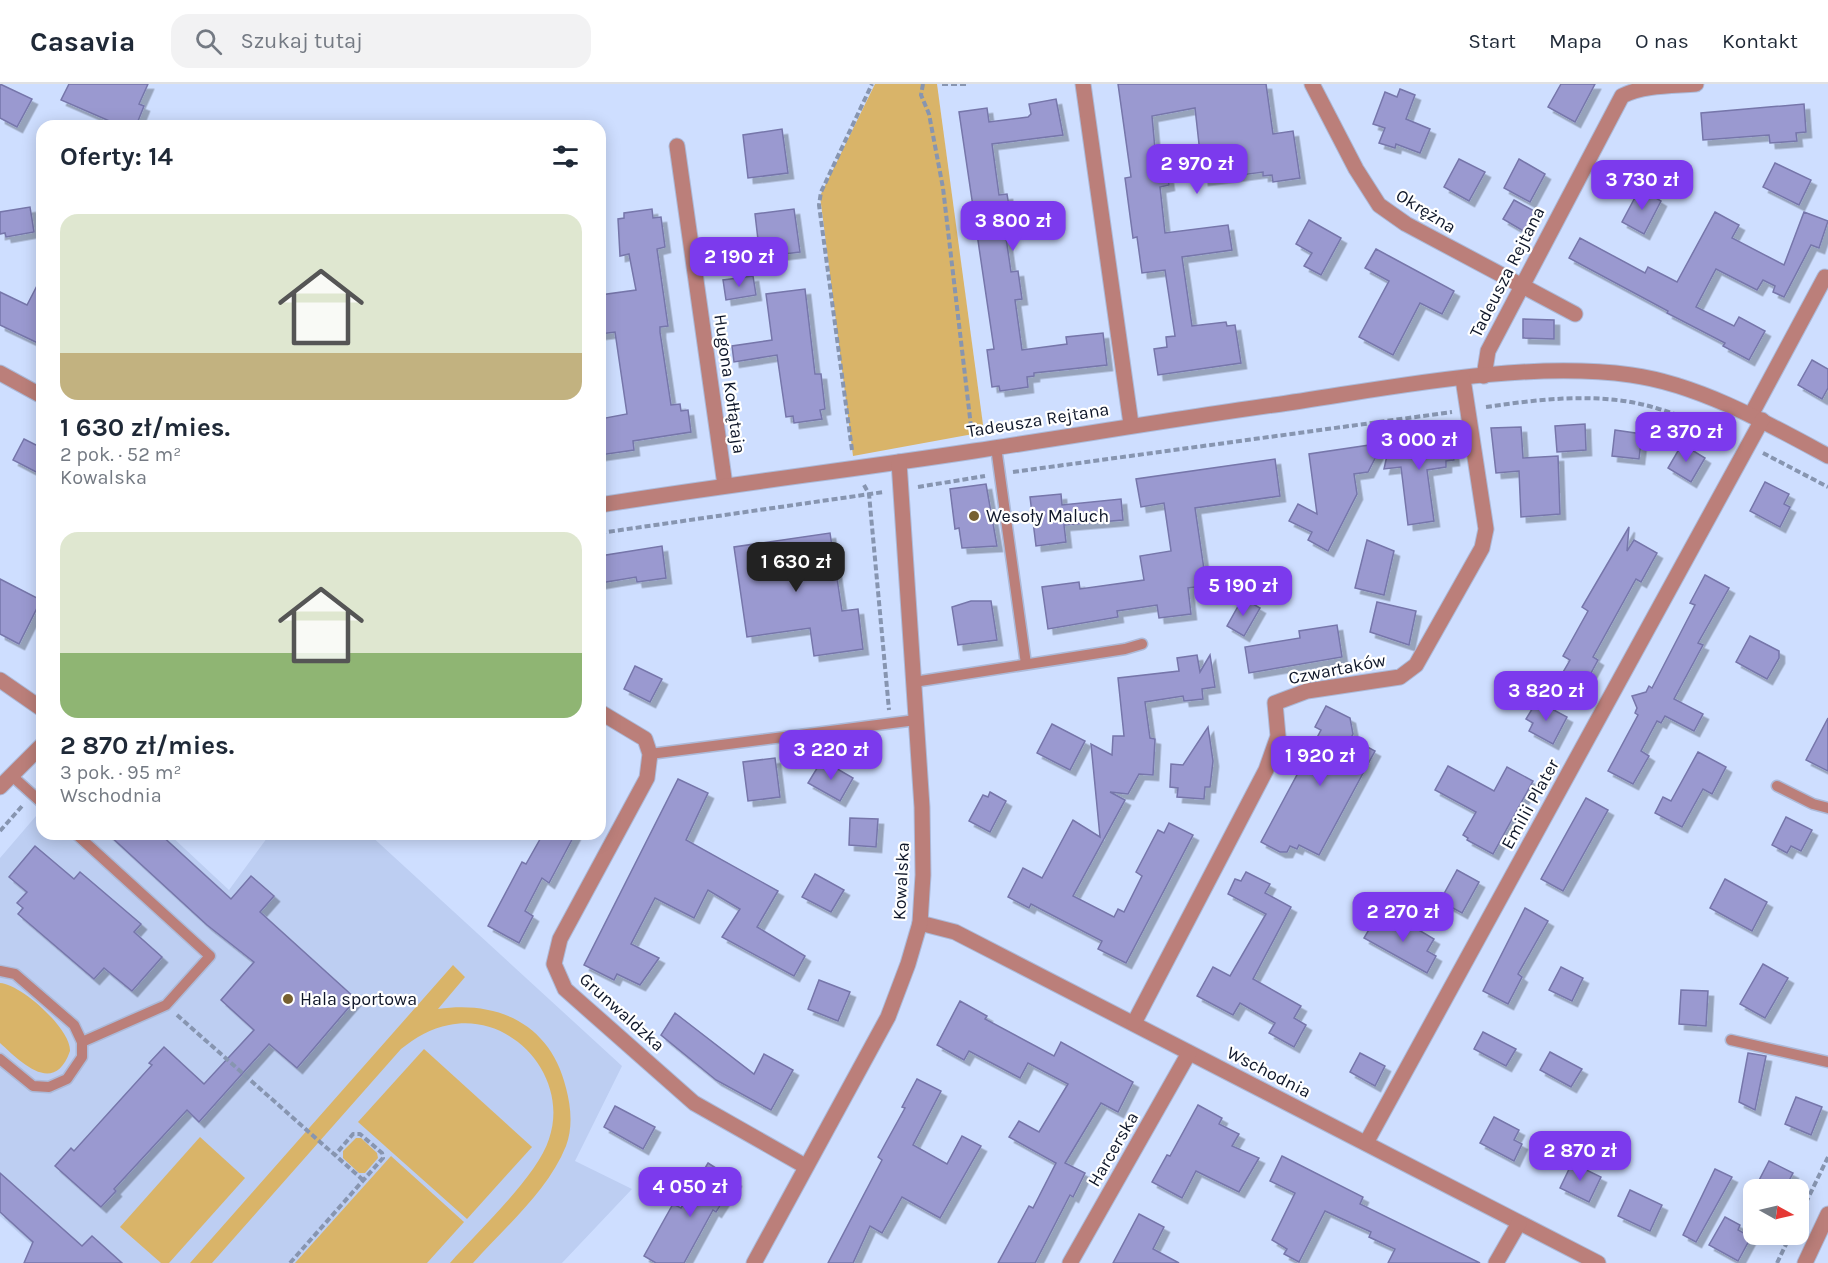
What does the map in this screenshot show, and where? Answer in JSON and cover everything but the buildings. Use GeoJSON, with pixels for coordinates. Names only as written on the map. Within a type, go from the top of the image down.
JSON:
{"type":"FeatureCollection","features":[{"type":"Feature","properties":{"kind":"street"},"geometry":{"type":"LineString","coordinates":[[1083,84],[1131,424]]}},
{"type":"Feature","properties":{"kind":"street","name":"Okrężna"},"geometry":{"type":"LineString","coordinates":[[1312,84],[1356,169],[1379,205],[1407,224],[1520,287],[1575,314]]}},
{"type":"Feature","properties":{"kind":"street","name":"Tadeusza Rejtana"},"geometry":{"type":"LineString","coordinates":[[1484,376],[1488,351],[1622,96],[1633,91],[1696,84]]}},
{"type":"Feature","properties":{"kind":"street","name":"Hugona Kołłątaja"},"geometry":{"type":"LineString","coordinates":[[677,146],[725,485]]}},
{"type":"Feature","properties":{"kind":"street","name":"Emilii Plater"},"geometry":{"type":"LineString","coordinates":[[1366,1143],[1748,445],[1756,417],[1825,277]]}},
{"type":"Feature","properties":{"kind":"street","name":"Tadeusza Rejtana"},"geometry":{"type":"LineString","coordinates":[[606,504],[725,485],[974,451],[1131,424],[1484,376],[1568,369],[1635,375],[1714,400],[1756,417],[1828,456]]}},
{"type":"Feature","properties":{"kind":"street"},"geometry":{"type":"LineString","coordinates":[[0,373],[36,393]]}},
{"type":"Feature","properties":{"kind":"street","name":"Czwartaków"},"geometry":{"type":"LineString","coordinates":[[1134,1023],[1266,770],[1278,736],[1275,703],[1307,691],[1400,677],[1416,665],[1482,548],[1486,529],[1463,379]]}},
{"type":"Feature","properties":{"kind":"street","name":"Kowalska"},"geometry":{"type":"LineString","coordinates":[[754,1263],[888,1017],[908,964],[920,923],[923,875],[922,807],[899,462]]}},
{"type":"Feature","properties":{"kind":"street"},"geometry":{"type":"LineString","coordinates":[[0,680],[36,705]]}},
{"type":"Feature","properties":{"kind":"street"},"geometry":{"type":"LineString","coordinates":[[606,716],[645,739],[650,754]]}},
{"type":"Feature","properties":{"kind":"street"},"geometry":{"type":"LineString","coordinates":[[0,787],[36,751]]}},
{"type":"Feature","properties":{"kind":"street","name":"Grunwaldzka"},"geometry":{"type":"LineString","coordinates":[[650,754],[647,778],[560,939],[554,964],[565,988],[694,1103],[805,1166]]}},
{"type":"Feature","properties":{"kind":"street","name":"Wschodnia"},"geometry":{"type":"LineString","coordinates":[[920,923],[955,932],[1598,1263]]}},
{"type":"Feature","properties":{"kind":"street","name":"Harcerska"},"geometry":{"type":"LineString","coordinates":[[1070,1263],[1189,1053]]}},
{"type":"Feature","properties":{"kind":"street"},"geometry":{"type":"LineString","coordinates":[[1805,1263],[1828,1214]]}},
{"type":"Feature","properties":{"kind":"street"},"geometry":{"type":"LineString","coordinates":[[1496,1263],[1519,1222]]}},
{"type":"Feature","properties":{"kind":"lane"},"geometry":{"type":"LineString","coordinates":[[996,447],[1026,664]]}},
{"type":"Feature","properties":{"kind":"lane"},"geometry":{"type":"LineString","coordinates":[[914,682],[1125,649],[1142,644]]}},
{"type":"Feature","properties":{"kind":"lane"},"geometry":{"type":"LineString","coordinates":[[650,754],[916,720]]}},
{"type":"Feature","properties":{"kind":"lane"},"geometry":{"type":"LineString","coordinates":[[11,775],[36,798]]}},
{"type":"Feature","properties":{"kind":"lane"},"geometry":{"type":"LineString","coordinates":[[1777,786],[1813,804],[1828,808]]}},
{"type":"Feature","properties":{"kind":"lane"},"geometry":{"type":"LineString","coordinates":[[82,1042],[166,1005],[210,956],[83,840]]}},
{"type":"Feature","properties":{"kind":"lane"},"geometry":{"type":"LineString","coordinates":[[0,971],[15,974],[24,981],[74,1025],[82,1042],[82,1057],[67,1079],[49,1087],[33,1086],[0,1059]]}},
{"type":"Feature","properties":{"kind":"lane"},"geometry":{"type":"LineString","coordinates":[[1731,1040],[1828,1062]]}},
{"type":"Feature","properties":{"kind":"path"},"geometry":{"type":"LineString","coordinates":[[872,84],[821,192],[819,206],[855,468],[869,494],[889,712],[897,723]]}},
{"type":"Feature","properties":{"kind":"path"},"geometry":{"type":"LineString","coordinates":[[922,84],[921,94],[929,114],[942,188],[974,451]]}},
{"type":"Feature","properties":{"kind":"path"},"geometry":{"type":"LineString","coordinates":[[942,84],[966,84]]}},
{"type":"Feature","properties":{"kind":"path"},"geometry":{"type":"LineString","coordinates":[[606,532],[1000,474],[1552,398],[1622,402],[1658,408],[1748,445],[1828,487]]}},
{"type":"Feature","properties":{"kind":"path"},"geometry":{"type":"LineString","coordinates":[[166,1005],[363,1180]]}},
{"type":"Feature","properties":{"kind":"path"},"geometry":{"type":"LineString","coordinates":[[290,1263],[383,1158],[382,1153],[360,1134],[353,1134],[334,1155]]}},
{"type":"Feature","properties":{"kind":"path"},"geometry":{"type":"LineString","coordinates":[[1809,1196],[1828,1157]]}},
{"type":"Feature","properties":{"kind":"path"},"geometry":{"type":"LineString","coordinates":[[1777,1263],[1786,1245]]}},
{"type":"Feature","properties":{"kind":"shaded area"},"geometry":{"type":"Polygon","coordinates":[[[875,84],[937,84],[984,432],[853,456],[820,196],[875,84]]]}},
{"type":"Feature","properties":{"kind":"shaded area"},"geometry":{"type":"Polygon","coordinates":[[[36,816],[36,840],[175,840],[229,890],[266,840],[376,840],[622,1066],[575,1161],[632,1189],[562,1263],[52,1263],[0,1216],[0,858],[36,816]]]}},
{"type":"Feature","properties":{"kind":"shaded area"},"geometry":{"type":"Polygon","coordinates":[[[453,965],[465,977],[438,1009],[460,1007],[482,1009],[501,1013],[519,1021],[535,1033],[548,1048],[559,1066],[566,1088],[570,1132],[566,1146],[548,1178],[525,1208],[473,1263],[450,1263],[520,1187],[532,1170],[549,1139],[553,1116],[551,1094],[543,1073],[531,1054],[514,1039],[495,1029],[473,1024],[449,1025],[424,1034],[401,1049],[212,1263],[190,1263],[453,965]]]}},
{"type":"Feature","properties":{"kind":"shaded area"},"geometry":{"type":"Polygon","coordinates":[[[0,983],[9,985],[32,999],[62,1031],[70,1051],[63,1065],[55,1072],[36,1071],[0,1043],[0,983]]]}},
{"type":"Feature","properties":{"kind":"shaded area"},"geometry":{"type":"Polygon","coordinates":[[[424,1049],[532,1147],[467,1219],[358,1122],[424,1049]]]}},
{"type":"Feature","properties":{"kind":"shaded area"},"geometry":{"type":"Polygon","coordinates":[[[200,1137],[245,1178],[169,1263],[161,1263],[120,1227],[200,1137]]]}},
{"type":"Feature","properties":{"kind":"shaded area"},"geometry":{"type":"Polygon","coordinates":[[[356,1138],[361,1138],[377,1153],[378,1158],[365,1173],[359,1173],[343,1158],[343,1151],[356,1138]]]}},
{"type":"Feature","properties":{"kind":"shaded area"},"geometry":{"type":"Polygon","coordinates":[[[391,1156],[464,1222],[427,1263],[295,1263],[391,1156]]]}},
{"type":"Feature","properties":{"kind":"place","name":"Wesoły Maluch"},"geometry":{"type":"Point","coordinates":[974,516]}},
{"type":"Feature","properties":{"kind":"place","name":"Hala sportowa"},"geometry":{"type":"Point","coordinates":[288,999]}}]}
